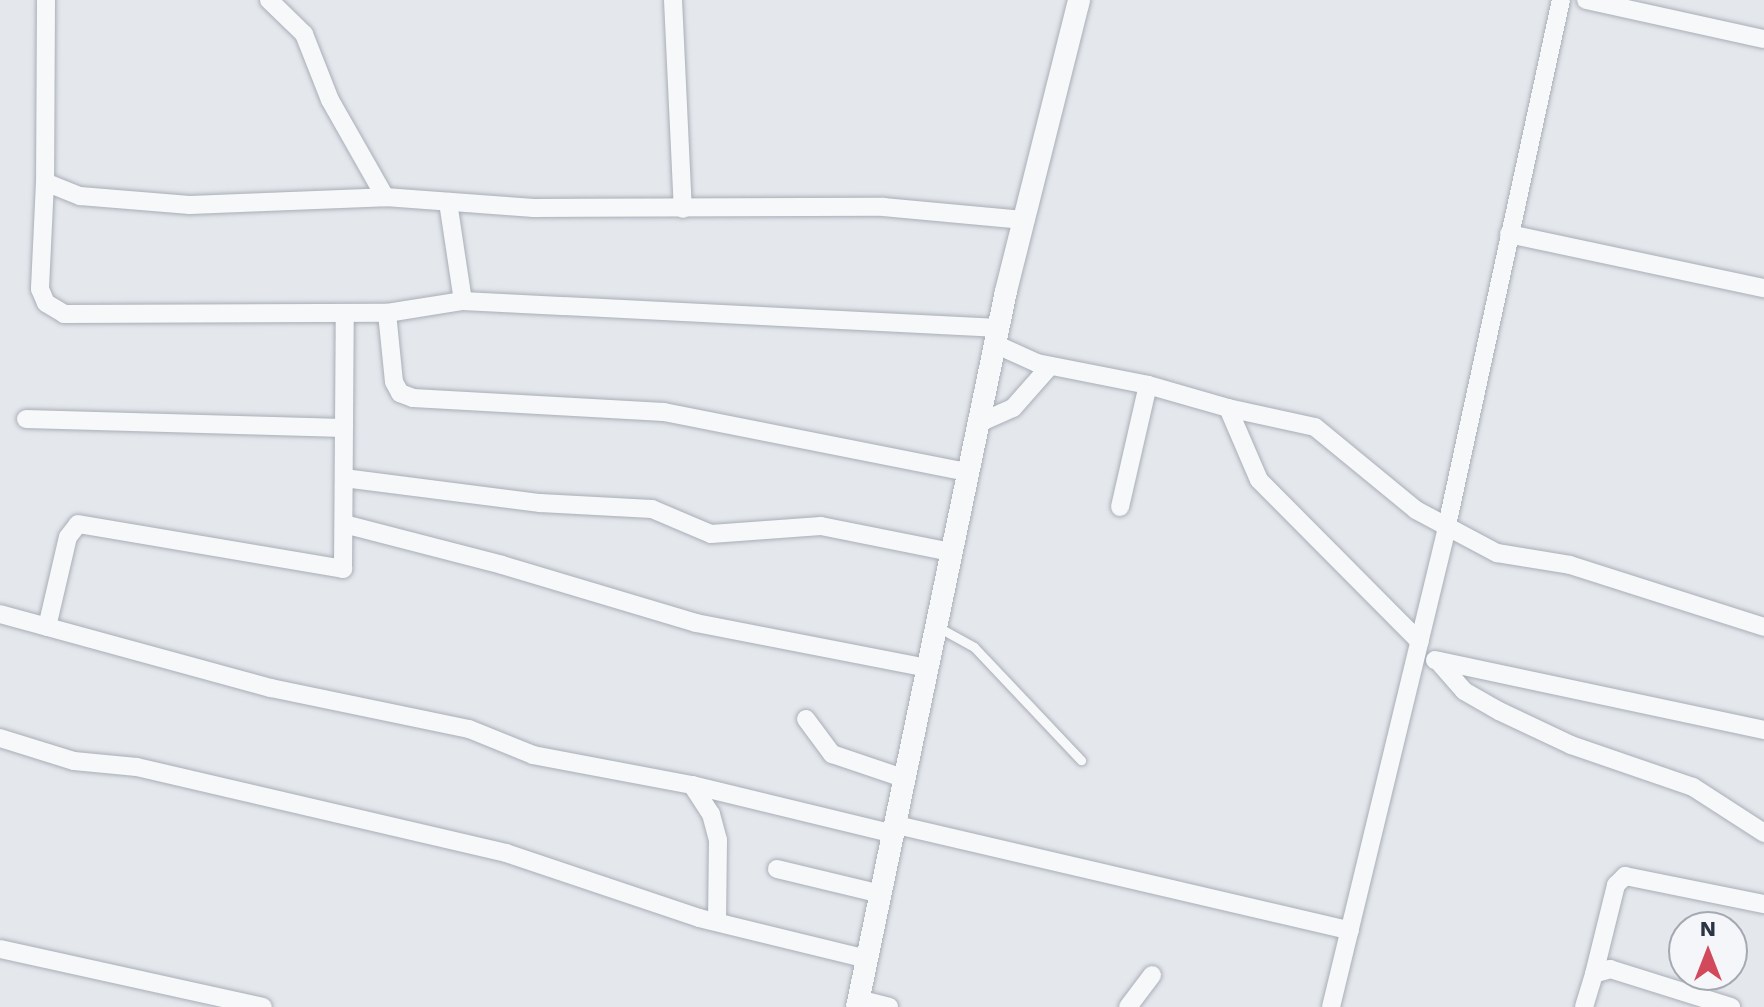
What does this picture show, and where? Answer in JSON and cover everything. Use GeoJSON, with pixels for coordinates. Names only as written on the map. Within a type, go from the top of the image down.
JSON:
{"type":"FeatureCollection","features":[{"type":"Feature","properties":{"kind":"street"},"geometry":{"type":"LineString","coordinates":[[46,0],[45,182],[40,289],[46,303],[64,314],[387,313],[463,301],[997,336],[1050,366],[1148,385],[1325,433],[1372,478],[1446,530],[1497,553],[1570,565],[1764,627]]}},
{"type":"Feature","properties":{"kind":"street"},"geometry":{"type":"LineString","coordinates":[[269,0],[304,34],[330,100],[385,197]]}},
{"type":"Feature","properties":{"kind":"street"},"geometry":{"type":"LineString","coordinates":[[673,0],[683,209]]}},
{"type":"Feature","properties":{"kind":"street"},"geometry":{"type":"LineString","coordinates":[[889,1007],[858,1003],[997,336],[1079,0]]}},
{"type":"Feature","properties":{"kind":"street"},"geometry":{"type":"LineString","coordinates":[[1331,1007],[1446,530],[1561,0]]}},
{"type":"Feature","properties":{"kind":"street"},"geometry":{"type":"LineString","coordinates":[[1586,0],[1764,39]]}},
{"type":"Feature","properties":{"kind":"street"},"geometry":{"type":"LineString","coordinates":[[45,182],[80,196],[135,204],[385,197],[448,202],[683,209],[884,207],[1025,220]]}},
{"type":"Feature","properties":{"kind":"street"},"geometry":{"type":"LineString","coordinates":[[448,202],[463,301]]}},
{"type":"Feature","properties":{"kind":"street"},"geometry":{"type":"LineString","coordinates":[[1509,234],[1764,288]]}},
{"type":"Feature","properties":{"kind":"street"},"geometry":{"type":"LineString","coordinates":[[387,313],[394,382],[400,393],[413,398],[664,412],[968,472]]}},
{"type":"Feature","properties":{"kind":"street"},"geometry":{"type":"LineString","coordinates":[[47,627],[68,537],[78,524],[343,569],[345,314]]}},
{"type":"Feature","properties":{"kind":"street"},"geometry":{"type":"LineString","coordinates":[[979,423],[1013,408],[1050,366]]}},
{"type":"Feature","properties":{"kind":"street"},"geometry":{"type":"LineString","coordinates":[[1120,507],[1148,385]]}},
{"type":"Feature","properties":{"kind":"street"},"geometry":{"type":"LineString","coordinates":[[1228,408],[1259,480],[1418,649],[1438,661],[1464,691],[1571,745],[1693,787],[1764,833]]}},
{"type":"Feature","properties":{"kind":"street"},"geometry":{"type":"LineString","coordinates":[[26,419],[344,428]]}},
{"type":"Feature","properties":{"kind":"street"},"geometry":{"type":"LineString","coordinates":[[344,478],[540,503],[652,509],[711,534],[821,526],[951,552]]}},
{"type":"Feature","properties":{"kind":"street"},"geometry":{"type":"LineString","coordinates":[[344,524],[502,565],[696,623],[928,668]]}},
{"type":"Feature","properties":{"kind":"street"},"geometry":{"type":"LineString","coordinates":[[0,614],[271,688],[469,729],[533,755],[692,785],[1350,930]]}},
{"type":"Feature","properties":{"kind":"street"},"geometry":{"type":"LineString","coordinates":[[1438,661],[1764,730]]}},
{"type":"Feature","properties":{"kind":"street"},"geometry":{"type":"LineString","coordinates":[[806,719],[832,754],[906,779]]}},
{"type":"Feature","properties":{"kind":"street"},"geometry":{"type":"LineString","coordinates":[[0,738],[74,761],[137,767],[506,853],[717,922],[867,959]]}},
{"type":"Feature","properties":{"kind":"street"},"geometry":{"type":"LineString","coordinates":[[692,785],[711,814],[718,840],[717,922]]}},
{"type":"Feature","properties":{"kind":"street"},"geometry":{"type":"LineString","coordinates":[[777,869],[881,894]]}},
{"type":"Feature","properties":{"kind":"street"},"geometry":{"type":"LineString","coordinates":[[1584,1007],[1616,885],[1625,876],[1764,904]]}},
{"type":"Feature","properties":{"kind":"street"},"geometry":{"type":"LineString","coordinates":[[0,949],[263,1007]]}},
{"type":"Feature","properties":{"kind":"street"},"geometry":{"type":"LineString","coordinates":[[1594,974],[1618,970],[1731,1007]]}},
{"type":"Feature","properties":{"kind":"street"},"geometry":{"type":"LineString","coordinates":[[1128,1007],[1152,975]]}},
{"type":"Feature","properties":{"kind":"lane"},"geometry":{"type":"LineString","coordinates":[[936,626],[974,647],[1081,760]]}}]}
